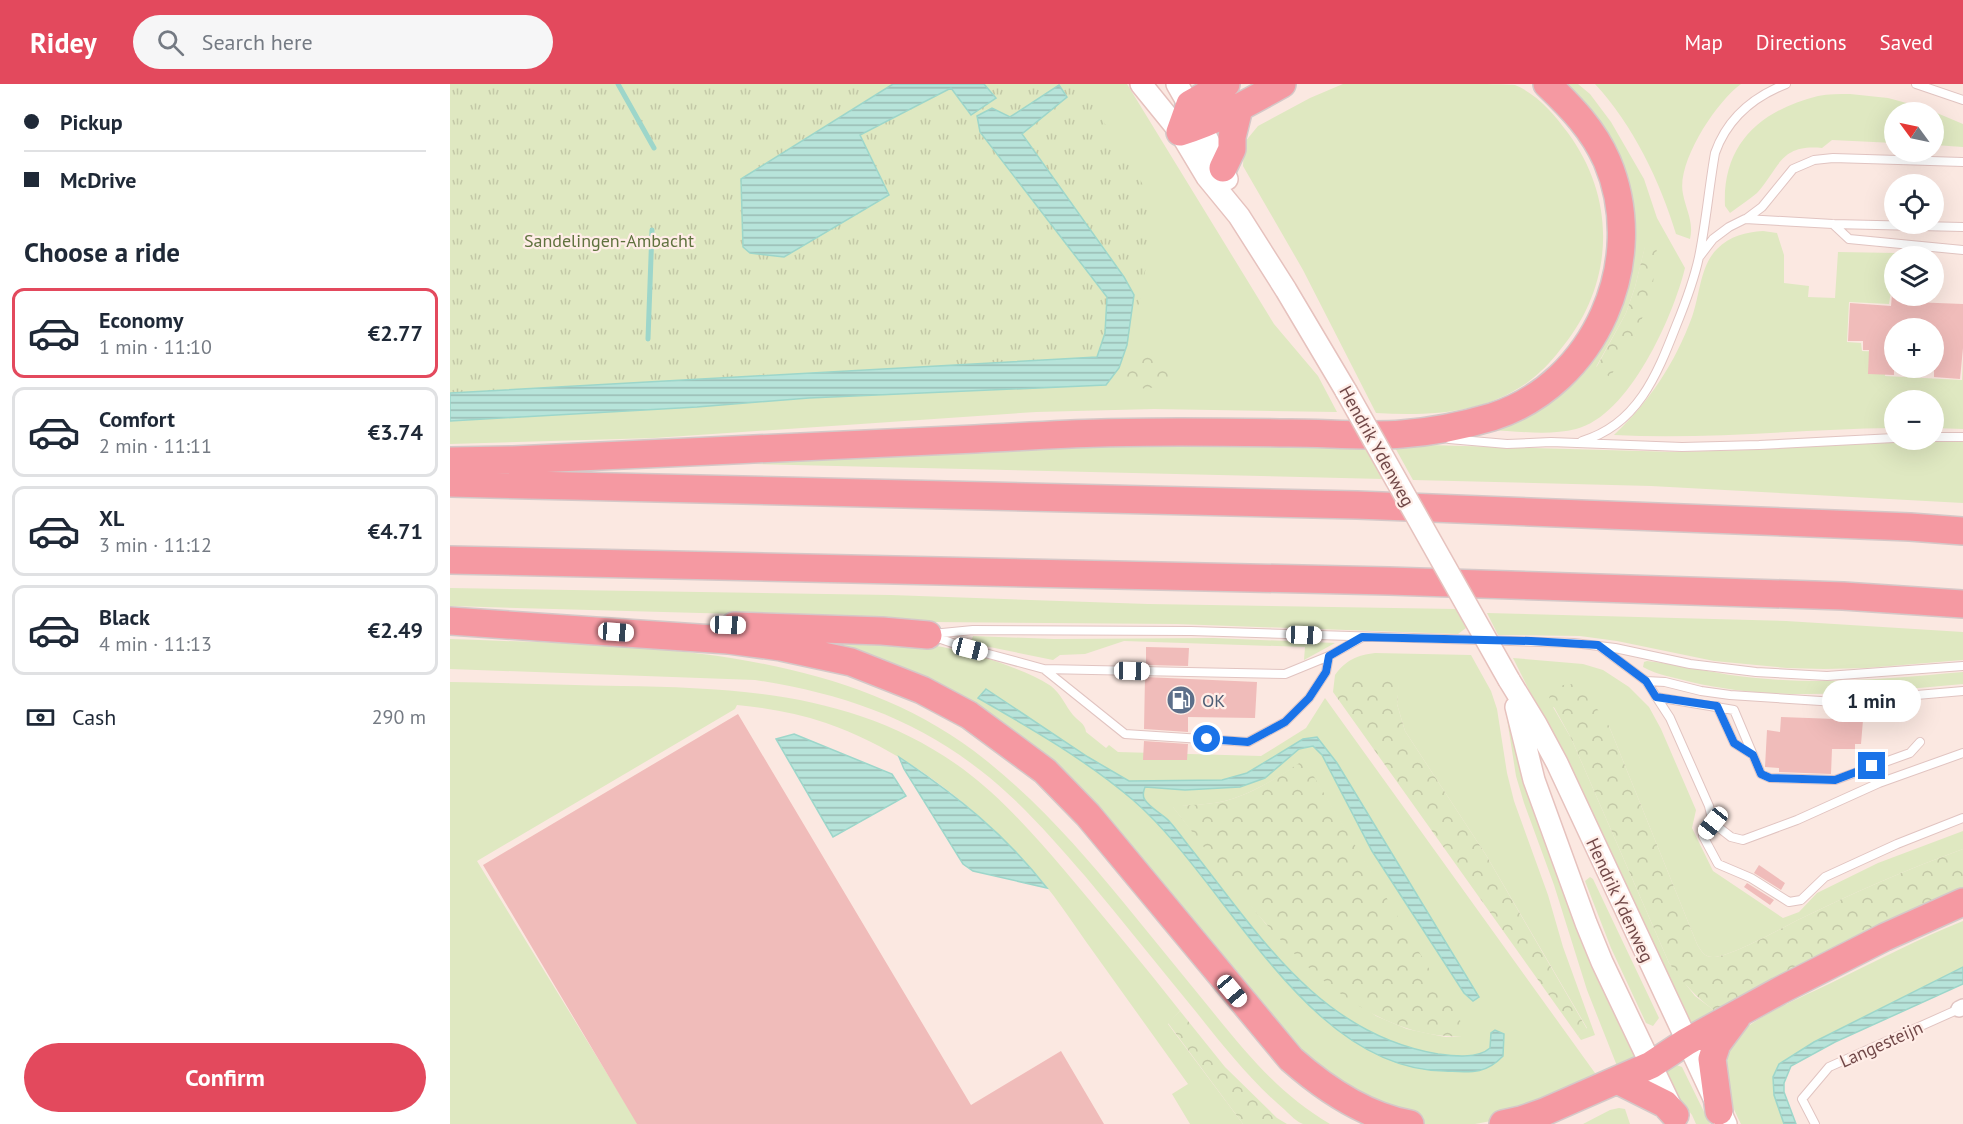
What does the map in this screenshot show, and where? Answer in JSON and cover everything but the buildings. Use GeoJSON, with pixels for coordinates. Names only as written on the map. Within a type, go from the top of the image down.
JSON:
{"type":"FeatureCollection","features":[{"type":"Feature","properties":{"kind":"highway"},"geometry":{"type":"LineString","coordinates":[[1187,112],[1226,84]]}},
{"type":"Feature","properties":{"kind":"highway"},"geometry":{"type":"LineString","coordinates":[[1187,112],[1239,108],[1282,84]]}},
{"type":"Feature","properties":{"kind":"highway"},"geometry":{"type":"LineString","coordinates":[[450,461],[572,458],[1101,433],[1402,434],[1492,417],[1521,405],[1550,386],[1571,365],[1593,336],[1610,301],[1620,266],[1622,225],[1617,190],[1607,160],[1594,135],[1572,108],[1547,84]]}},
{"type":"Feature","properties":{"kind":"highway"},"geometry":{"type":"LineString","coordinates":[[1223,168],[1232,149],[1232,137],[1239,108]]}},
{"type":"Feature","properties":{"kind":"highway"},"geometry":{"type":"LineString","coordinates":[[450,483],[1357,505],[1963,531]]}},
{"type":"Feature","properties":{"kind":"highway"},"geometry":{"type":"LineString","coordinates":[[450,560],[1401,581],[1843,596],[1963,604]]}},
{"type":"Feature","properties":{"kind":"highway"},"geometry":{"type":"LineString","coordinates":[[450,621],[728,640],[805,651],[851,662],[922,690],[969,715],[1045,771],[1088,815],[1291,1059],[1313,1079],[1367,1111],[1410,1124]]}},
{"type":"Feature","properties":{"kind":"highway"},"geometry":{"type":"LineString","coordinates":[[526,625],[728,625],[928,635]]}},
{"type":"Feature","properties":{"kind":"highway"},"geometry":{"type":"LineString","coordinates":[[1503,1124],[1544,1112],[1651,1065],[1686,1042],[1885,937],[1963,902]]}},
{"type":"Feature","properties":{"kind":"highway"},"geometry":{"type":"LineString","coordinates":[[1722,1117],[1712,1059],[1714,1051],[1742,1012]]}},
{"type":"Feature","properties":{"kind":"highway"},"geometry":{"type":"LineString","coordinates":[[1617,1080],[1665,1104],[1677,1119]]}},
{"type":"Feature","properties":{"kind":"main road","name":"Hendrik Ydenweg"},"geometry":{"type":"LineString","coordinates":[[1141,84],[1187,112],[1223,168],[1239,216]]}},
{"type":"Feature","properties":{"kind":"main road","name":"Hendrik Ydenweg"},"geometry":{"type":"LineString","coordinates":[[1187,112],[1207,177],[1239,216],[1286,290],[1346,391],[1557,763],[1722,1117]]}},
{"type":"Feature","properties":{"kind":"main road","name":"Hendrik Ydenweg"},"geometry":{"type":"LineString","coordinates":[[1509,680],[1534,780],[1566,872],[1602,962],[1677,1119]]}},
{"type":"Feature","properties":{"kind":"lane"},"geometry":{"type":"LineString","coordinates":[[1576,443],[1599,436],[1621,421],[1653,381],[1684,306],[1699,258],[1714,153],[1718,142],[1725,129],[1755,100],[1786,84]]}},
{"type":"Feature","properties":{"kind":"lane"},"geometry":{"type":"LineString","coordinates":[[1916,84],[1963,100]]}},
{"type":"Feature","properties":{"kind":"lane"},"geometry":{"type":"LineString","coordinates":[[1699,258],[1713,239],[1762,207],[1793,169],[1814,160],[1833,158],[1963,162]]}},
{"type":"Feature","properties":{"kind":"lane"},"geometry":{"type":"LineString","coordinates":[[1745,219],[1963,227]]}},
{"type":"Feature","properties":{"kind":"lane"},"geometry":{"type":"LineString","coordinates":[[1833,224],[1849,239],[1963,250]]}},
{"type":"Feature","properties":{"kind":"lane"},"geometry":{"type":"LineString","coordinates":[[1402,434],[1507,444],[1576,443],[1682,447],[1884,439]]}},
{"type":"Feature","properties":{"kind":"lane"},"geometry":{"type":"LineString","coordinates":[[1944,437],[1963,437]]}},
{"type":"Feature","properties":{"kind":"lane"},"geometry":{"type":"LineString","coordinates":[[928,635],[973,630],[1191,631],[1542,641],[1598,645],[1690,664],[1756,672],[1827,676],[1963,666]]}},
{"type":"Feature","properties":{"kind":"lane"},"geometry":{"type":"LineString","coordinates":[[928,635],[1044,669],[1285,674],[1329,656],[1362,637]]}},
{"type":"Feature","properties":{"kind":"lane"},"geometry":{"type":"LineString","coordinates":[[1598,645],[1646,681],[1670,718],[1709,806],[1713,823],[1731,837],[1743,840],[1797,820],[1879,783],[1963,753]]}},
{"type":"Feature","properties":{"kind":"lane"},"geometry":{"type":"LineString","coordinates":[[1044,669],[1125,734],[1248,742],[1285,722],[1309,698],[1326,672],[1329,656]]}},
{"type":"Feature","properties":{"kind":"lane"},"geometry":{"type":"LineString","coordinates":[[1646,681],[1665,682],[1730,695],[1836,702],[1963,691]]}},
{"type":"Feature","properties":{"kind":"lane"},"geometry":{"type":"LineString","coordinates":[[1656,697],[1734,710],[1761,774],[1770,778],[1835,780],[1910,753],[1920,742]]}},
{"type":"Feature","properties":{"kind":"lane"},"geometry":{"type":"LineString","coordinates":[[1717,706],[1734,743],[1753,755]]}},
{"type":"Feature","properties":{"kind":"lane"},"geometry":{"type":"LineString","coordinates":[[1713,823],[1703,836],[1718,864],[1751,878],[1789,902],[1802,900],[1825,877],[1897,844],[1963,818]]}},
{"type":"Feature","properties":{"kind":"lane","name":"Langesteijn"},"geometry":{"type":"LineString","coordinates":[[1815,1124],[1802,1099],[1829,1067],[1961,1008]]}},
{"type":"Feature","properties":{"kind":"green space","name":"Sandelingen-Ambacht"},"geometry":{"type":"Polygon","coordinates":[[[450,84],[1080,84],[1157,207],[1136,321],[1094,373],[450,400],[450,84]]]}},
{"type":"Feature","properties":{"kind":"green space","name":"Sandelingen-Ambacht"},"geometry":{"type":"Polygon","coordinates":[[[572,84],[1127,84],[1274,324],[1318,376],[1337,412],[1154,409],[1036,412],[654,438],[450,444],[450,421],[697,407],[809,398],[572,84]]]}},
{"type":"Feature","properties":{"kind":"green space"},"geometry":{"type":"Polygon","coordinates":[[[1343,84],[1515,85],[1538,99],[1551,112],[1568,133],[1584,159],[1595,187],[1602,215],[1603,243],[1599,271],[1591,299],[1578,325],[1553,359],[1532,379],[1511,393],[1493,401],[1455,411],[1416,414],[1376,413],[1303,270],[1243,166],[1244,143],[1258,126],[1310,98],[1343,84]]]}},
{"type":"Feature","properties":{"kind":"green space"},"geometry":{"type":"Polygon","coordinates":[[[1555,84],[1578,84],[1590,94],[1611,122],[1644,179],[1657,218],[1685,268],[1659,337],[1631,385],[1614,405],[1595,420],[1566,431],[1489,430],[1580,368],[1626,213],[1555,84]],[[1645,247],[1626,313],[1596,367],[1635,337],[1645,247]]]}},
{"type":"Feature","properties":{"kind":"green space"},"geometry":{"type":"Polygon","coordinates":[[[1595,84],[1741,84],[1720,104],[1700,134],[1686,166],[1682,181],[1690,222],[1690,239],[1676,234],[1662,194],[1644,154],[1621,117],[1595,84]]]}},
{"type":"Feature","properties":{"kind":"green space"},"geometry":{"type":"Polygon","coordinates":[[[1822,95],[1888,98],[1903,102],[1884,102],[1884,143],[1832,140],[1822,148],[1797,150],[1782,159],[1757,193],[1730,213],[1725,206],[1730,165],[1738,148],[1749,133],[1779,110],[1822,95]]]}},
{"type":"Feature","properties":{"kind":"green space"},"geometry":{"type":"Polygon","coordinates":[[[1944,116],[1963,124],[1963,147],[1944,146],[1944,116]]]}},
{"type":"Feature","properties":{"kind":"green space"},"geometry":{"type":"Polygon","coordinates":[[[1763,231],[1777,233],[1784,255],[1784,283],[1809,286],[1808,297],[1835,298],[1838,252],[1884,253],[1884,304],[1849,302],[1847,342],[1861,343],[1862,351],[1884,352],[1884,378],[1962,380],[1963,356],[1963,429],[1944,428],[1944,390],[1884,390],[1884,428],[1684,436],[1614,435],[1650,395],[1678,350],[1692,317],[1704,272],[1711,256],[1722,245],[1744,234],[1763,231]]]}},
{"type":"Feature","properties":{"kind":"green space"},"geometry":{"type":"Polygon","coordinates":[[[1645,246],[1657,247],[1652,292],[1635,337],[1610,377],[1596,368],[1626,313],[1645,246]]]}},
{"type":"Feature","properties":{"kind":"green space"},"geometry":{"type":"Polygon","coordinates":[[[1151,348],[1163,357],[1179,378],[1176,383],[1145,389],[1131,384],[1123,372],[1138,353],[1151,348]]]}},
{"type":"Feature","properties":{"kind":"green space"},"geometry":{"type":"Polygon","coordinates":[[[1944,442],[1963,442],[1963,503],[1651,486],[1413,480],[1393,444],[1677,452],[1884,443],[1884,450],[1944,450],[1944,442]]]}},
{"type":"Feature","properties":{"kind":"green space"},"geometry":{"type":"Polygon","coordinates":[[[1364,443],[1383,479],[752,464],[1002,447],[1364,443]]]}},
{"type":"Feature","properties":{"kind":"green space"},"geometry":{"type":"Polygon","coordinates":[[[450,588],[891,595],[1148,604],[1456,609],[1466,628],[1458,634],[1177,624],[932,622],[841,617],[450,606],[450,588]]]}},
{"type":"Feature","properties":{"kind":"green space"},"geometry":{"type":"Polygon","coordinates":[[[1487,613],[1786,621],[1963,632],[1963,660],[1824,669],[1714,661],[1617,641],[1580,636],[1498,635],[1487,613]]]}},
{"type":"Feature","properties":{"kind":"green space"},"geometry":{"type":"Polygon","coordinates":[[[784,631],[871,637],[929,645],[958,650],[1014,668],[1051,686],[1073,715],[1083,724],[1086,732],[1106,748],[1109,745],[1118,752],[1261,756],[1306,728],[1325,698],[1600,1080],[1502,1119],[1475,1124],[1420,1124],[1327,1085],[1053,774],[784,631]],[[1304,761],[1264,785],[1231,799],[1173,807],[1265,923],[1313,970],[1376,1016],[1407,1029],[1445,1037],[1469,1037],[1304,761]]]}},
{"type":"Feature","properties":{"kind":"green space"},"geometry":{"type":"Polygon","coordinates":[[[973,636],[1054,639],[1214,638],[1335,643],[1304,660],[1305,647],[1124,641],[1085,654],[1060,655],[1053,660],[975,644],[971,642],[973,636]]]}},
{"type":"Feature","properties":{"kind":"green space"},"geometry":{"type":"Polygon","coordinates":[[[450,639],[585,644],[722,657],[790,670],[855,688],[917,715],[974,751],[1035,803],[1107,882],[1250,1056],[1294,1099],[1330,1124],[1303,1124],[1273,1099],[1228,1051],[1099,893],[1035,820],[980,770],[928,735],[874,710],[845,700],[786,685],[755,680],[450,669],[450,639]]]}},
{"type":"Feature","properties":{"kind":"green space"},"geometry":{"type":"Polygon","coordinates":[[[1375,653],[1471,655],[1491,691],[1497,709],[1514,801],[1595,1035],[1581,1040],[1578,1036],[1587,1028],[1486,855],[1405,731],[1397,704],[1399,675],[1335,675],[1352,659],[1375,653]]]}},
{"type":"Feature","properties":{"kind":"green space"},"geometry":{"type":"Polygon","coordinates":[[[1513,658],[1583,664],[1603,670],[1629,687],[1649,707],[1661,729],[1696,810],[1692,828],[1713,871],[1783,918],[1799,912],[1817,893],[1878,863],[1963,831],[1963,849],[1862,890],[1733,952],[1714,957],[1708,956],[1697,944],[1609,726],[1553,707],[1571,738],[1669,963],[1695,996],[1715,1011],[1689,1034],[1579,790],[1513,658]]]}},
{"type":"Feature","properties":{"kind":"green space"},"geometry":{"type":"Polygon","coordinates":[[[1644,662],[1742,677],[1808,681],[1860,680],[1963,672],[1963,684],[1827,694],[1759,692],[1725,688],[1667,676],[1643,667],[1644,662]]]}},
{"type":"Feature","properties":{"kind":"green space"},"geometry":{"type":"Polygon","coordinates":[[[1335,675],[1400,675],[1397,704],[1405,731],[1486,855],[1587,1029],[1578,1036],[1333,692],[1335,675]]]}},
{"type":"Feature","properties":{"kind":"green space"},"geometry":{"type":"Polygon","coordinates":[[[450,682],[667,687],[756,693],[842,710],[883,725],[924,744],[963,769],[1017,817],[1138,958],[1180,1011],[1168,1024],[1243,1124],[1190,1124],[1172,1094],[1188,1084],[1046,886],[1008,843],[961,801],[910,764],[855,734],[804,716],[737,705],[735,709],[477,861],[638,1124],[450,1124],[450,682]]]}},
{"type":"Feature","properties":{"kind":"green space"},"geometry":{"type":"Polygon","coordinates":[[[1573,684],[1591,700],[1609,726],[1697,944],[1706,955],[1714,957],[1733,952],[1862,890],[1963,849],[1963,891],[1715,1011],[1690,989],[1669,963],[1571,738],[1549,698],[1554,686],[1573,684]]]}},
{"type":"Feature","properties":{"kind":"green space"},"geometry":{"type":"Polygon","coordinates":[[[1505,706],[1520,737],[1641,1057],[1619,1071],[1587,990],[1554,885],[1524,803],[1516,776],[1505,706]]]}},
{"type":"Feature","properties":{"kind":"green space"},"geometry":{"type":"Polygon","coordinates":[[[1304,760],[1470,1037],[1438,1035],[1406,1028],[1370,1012],[1337,991],[1305,964],[1247,902],[1172,806],[1208,804],[1231,799],[1264,785],[1304,760]]]}},
{"type":"Feature","properties":{"kind":"green space"},"geometry":{"type":"Polygon","coordinates":[[[1590,877],[1593,879],[1659,1018],[1653,1026],[1646,1023],[1611,948],[1585,881],[1590,877]]]}},
{"type":"Feature","properties":{"kind":"green space"},"geometry":{"type":"Polygon","coordinates":[[[1963,921],[1963,967],[1814,1042],[1773,1077],[1774,1095],[1784,1124],[1741,1124],[1728,1094],[1724,1072],[1728,1051],[1741,1032],[1778,1008],[1963,921]]]}},
{"type":"Feature","properties":{"kind":"green space"},"geometry":{"type":"Polygon","coordinates":[[[1180,1011],[1225,1067],[1277,1118],[1287,1124],[1243,1124],[1168,1023],[1180,1011]]]}},
{"type":"Feature","properties":{"kind":"green space"},"geometry":{"type":"Polygon","coordinates":[[[1674,1064],[1682,1067],[1710,1124],[1696,1124],[1692,1115],[1664,1078],[1665,1069],[1674,1064]]]}},
{"type":"Feature","properties":{"kind":"green space"},"geometry":{"type":"Polygon","coordinates":[[[1625,1109],[1630,1124],[1583,1124],[1610,1110],[1625,1109]]]}},
{"type":"Feature","properties":{"kind":"water"},"geometry":{"type":"Polygon","coordinates":[[[893,84],[984,84],[996,98],[971,115],[951,88],[860,135],[889,195],[784,257],[750,253],[743,247],[741,179],[893,84]]]}},
{"type":"Feature","properties":{"kind":"water"},"geometry":{"type":"Polygon","coordinates":[[[1059,85],[1067,97],[1022,134],[1124,277],[1134,295],[1127,345],[1119,368],[1106,385],[809,398],[697,407],[450,421],[450,393],[1097,357],[1105,333],[1107,297],[980,132],[977,116],[992,108],[1010,117],[1059,85]]]}},
{"type":"Feature","properties":{"kind":"water"},"geometry":{"type":"Polygon","coordinates":[[[986,689],[1088,757],[1129,781],[1222,780],[1247,773],[1303,739],[1317,737],[1337,763],[1479,997],[1473,1001],[1464,993],[1372,851],[1322,755],[1313,746],[1299,749],[1265,778],[1240,787],[1185,790],[1145,787],[1143,797],[1150,806],[1172,824],[1269,947],[1296,977],[1326,1003],[1359,1026],[1396,1043],[1438,1054],[1465,1056],[1479,1054],[1490,1048],[1491,1033],[1495,1030],[1504,1034],[1503,1056],[1490,1066],[1477,1071],[1445,1071],[1396,1062],[1351,1040],[1310,1006],[1272,966],[1168,835],[1133,800],[1078,758],[978,698],[986,689]]]}},
{"type":"Feature","properties":{"kind":"water"},"geometry":{"type":"Polygon","coordinates":[[[794,734],[892,774],[906,796],[833,837],[776,739],[794,734]]]}},
{"type":"Feature","properties":{"kind":"water"},"geometry":{"type":"Polygon","coordinates":[[[899,757],[978,816],[1014,850],[1047,888],[973,871],[963,864],[904,769],[899,757]]]}},
{"type":"Feature","properties":{"kind":"water"},"geometry":{"type":"Polygon","coordinates":[[[1963,967],[1963,984],[1835,1042],[1791,1066],[1784,1083],[1784,1092],[1796,1124],[1784,1124],[1774,1095],[1773,1077],[1779,1064],[1814,1042],[1963,967]]]}},
{"type":"Feature","properties":{"kind":"waterway"},"geometry":{"type":"LineString","coordinates":[[618,84],[654,148]]}},
{"type":"Feature","properties":{"kind":"waterway"},"geometry":{"type":"LineString","coordinates":[[648,339],[652,230]]}},
{"type":"Feature","properties":{"kind":"place","name":"OK"},"geometry":{"type":"Point","coordinates":[1181,700]}},
{"type":"Feature","properties":{"kind":"route"},"geometry":{"type":"LineString","coordinates":[[1207,739],[1248,742],[1285,722],[1309,698],[1326,672],[1329,656],[1362,637],[1552,642],[1598,645],[1646,681],[1656,697],[1717,706],[1734,743],[1753,755],[1761,774],[1770,778],[1835,780],[1872,766]]}}]}
